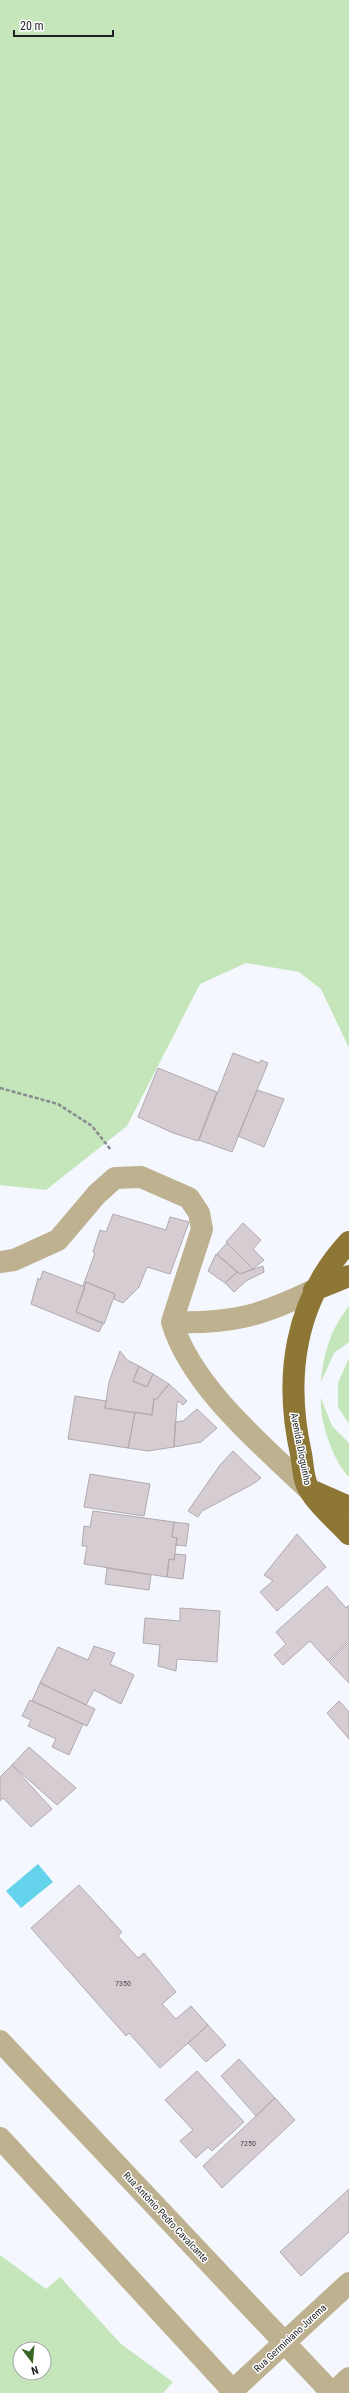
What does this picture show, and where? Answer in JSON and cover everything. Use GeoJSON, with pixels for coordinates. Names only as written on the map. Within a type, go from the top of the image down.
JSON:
{"type":"FeatureCollection","features":[{"type":"Feature","properties":{"kind":"main road","name":"Avenida Dioguinho"},"geometry":{"type":"LineString","coordinates":[[349,1242],[332,1260],[314,1290],[299,1340],[292,1375],[293,1411],[308,1489],[349,1534]]}},
{"type":"Feature","properties":{"kind":"main road"},"geometry":{"type":"LineString","coordinates":[[314,1290],[349,1276]]}},
{"type":"Feature","properties":{"kind":"main road"},"geometry":{"type":"LineString","coordinates":[[308,1489],[349,1507]]}},
{"type":"Feature","properties":{"kind":"street"},"geometry":{"type":"LineString","coordinates":[[0,1262],[14,1260],[58,1240],[102,1190],[116,1178],[141,1177],[189,1198],[200,1213],[202,1228],[172,1322],[184,1353],[236,1420],[308,1489]]}},
{"type":"Feature","properties":{"kind":"street"},"geometry":{"type":"LineString","coordinates":[[172,1322],[215,1323],[251,1317],[278,1308],[314,1290]]}},
{"type":"Feature","properties":{"kind":"street","name":"Rua Antônio Pedro Cavalcante"},"geometry":{"type":"LineString","coordinates":[[0,2041],[332,2393]]}},
{"type":"Feature","properties":{"kind":"street"},"geometry":{"type":"LineString","coordinates":[[0,2138],[232,2392]]}},
{"type":"Feature","properties":{"kind":"street","name":"Rua Germiniano Jurema"},"geometry":{"type":"LineString","coordinates":[[232,2392],[349,2283]]}},
{"type":"Feature","properties":{"kind":"street"},"geometry":{"type":"LineString","coordinates":[[332,2393],[349,2378]]}},
{"type":"Feature","properties":{"kind":"path"},"geometry":{"type":"LineString","coordinates":[[0,1088],[58,1104],[92,1126],[132,1178]]}},
{"type":"Feature","properties":{"kind":"green space"},"geometry":{"type":"Polygon","coordinates":[[[0,0],[349,0],[349,1048],[321,989],[299,972],[246,963],[200,984],[127,1126],[46,1190],[0,1185],[0,0]]]}},
{"type":"Feature","properties":{"kind":"green space"},"geometry":{"type":"Polygon","coordinates":[[[349,1306],[349,1342],[334,1353],[321,1382],[329,1342],[337,1323],[349,1306]]]}},
{"type":"Feature","properties":{"kind":"green space"},"geometry":{"type":"Polygon","coordinates":[[[349,1358],[349,1424],[338,1407],[338,1383],[349,1358]]]}},
{"type":"Feature","properties":{"kind":"green space"},"geometry":{"type":"Polygon","coordinates":[[[321,1398],[332,1426],[349,1443],[349,1477],[343,1470],[328,1440],[322,1417],[321,1398]]]}},
{"type":"Feature","properties":{"kind":"green space"},"geometry":{"type":"Polygon","coordinates":[[[0,2255],[46,2289],[60,2277],[121,2344],[173,2382],[163,2393],[0,2393],[0,2255]]]}},
{"type":"Feature","properties":{"kind":"water"},"geometry":{"type":"Polygon","coordinates":[[[38,1864],[53,1882],[21,1908],[6,1891],[38,1864]]]}},
{"type":"Feature","properties":{"kind":"building"},"geometry":{"type":"Polygon","coordinates":[[[233,1053],[259,1063],[261,1060],[268,1063],[232,1152],[199,1140],[233,1053]]]}},
{"type":"Feature","properties":{"kind":"building"},"geometry":{"type":"Polygon","coordinates":[[[158,1068],[217,1092],[198,1141],[173,1133],[138,1117],[158,1068]]]}},
{"type":"Feature","properties":{"kind":"building"},"geometry":{"type":"Polygon","coordinates":[[[257,1090],[284,1099],[264,1147],[238,1136],[257,1090]]]}},
{"type":"Feature","properties":{"kind":"building"},"geometry":{"type":"Polygon","coordinates":[[[113,1214],[166,1230],[170,1217],[189,1222],[170,1274],[147,1267],[139,1287],[123,1303],[114,1299],[115,1294],[86,1282],[83,1286],[95,1253],[93,1252],[100,1230],[106,1232],[113,1214]]]}},
{"type":"Feature","properties":{"kind":"building"},"geometry":{"type":"Polygon","coordinates":[[[243,1223],[261,1240],[253,1249],[264,1260],[253,1269],[226,1242],[243,1223]]]}},
{"type":"Feature","properties":{"kind":"building"},"geometry":{"type":"Polygon","coordinates":[[[227,1243],[253,1269],[240,1274],[217,1254],[227,1243]]]}},
{"type":"Feature","properties":{"kind":"building"},"geometry":{"type":"Polygon","coordinates":[[[216,1254],[237,1272],[225,1283],[208,1271],[216,1254]]]}},
{"type":"Feature","properties":{"kind":"building"},"geometry":{"type":"Polygon","coordinates":[[[263,1266],[264,1272],[246,1281],[234,1292],[225,1283],[237,1272],[240,1274],[263,1266]]]}},
{"type":"Feature","properties":{"kind":"building"},"geometry":{"type":"Polygon","coordinates":[[[43,1271],[85,1287],[76,1312],[103,1323],[99,1332],[31,1304],[38,1278],[40,1280],[43,1271]]]}},
{"type":"Feature","properties":{"kind":"building"},"geometry":{"type":"Polygon","coordinates":[[[86,1282],[115,1294],[104,1324],[76,1312],[86,1282]]]}},
{"type":"Feature","properties":{"kind":"building"},"geometry":{"type":"Polygon","coordinates":[[[120,1351],[127,1360],[139,1366],[133,1381],[147,1387],[153,1374],[169,1384],[156,1400],[154,1398],[152,1415],[105,1408],[109,1382],[120,1351]]]}},
{"type":"Feature","properties":{"kind":"building"},"geometry":{"type":"Polygon","coordinates":[[[139,1366],[153,1374],[147,1387],[133,1381],[139,1366]]]}},
{"type":"Feature","properties":{"kind":"building"},"geometry":{"type":"Polygon","coordinates":[[[169,1384],[187,1401],[183,1405],[178,1401],[177,1404],[174,1447],[148,1451],[128,1448],[135,1412],[152,1415],[154,1398],[156,1400],[169,1384]]]}},
{"type":"Feature","properties":{"kind":"building"},"geometry":{"type":"Polygon","coordinates":[[[75,1396],[106,1401],[105,1408],[135,1413],[128,1448],[68,1439],[75,1396]]]}},
{"type":"Feature","properties":{"kind":"building"},"geometry":{"type":"Polygon","coordinates":[[[197,1409],[217,1428],[201,1442],[174,1447],[175,1422],[183,1421],[197,1409]]]}},
{"type":"Feature","properties":{"kind":"building"},"geometry":{"type":"Polygon","coordinates":[[[233,1451],[261,1478],[253,1484],[202,1511],[198,1517],[188,1511],[220,1465],[233,1451]]]}},
{"type":"Feature","properties":{"kind":"building"},"geometry":{"type":"Polygon","coordinates":[[[90,1474],[150,1484],[144,1516],[84,1507],[90,1474]]]}},
{"type":"Feature","properties":{"kind":"building"},"geometry":{"type":"Polygon","coordinates":[[[93,1511],[174,1522],[172,1537],[177,1538],[174,1560],[169,1559],[167,1577],[84,1564],[87,1546],[82,1546],[84,1526],[90,1527],[93,1511]]]}},
{"type":"Feature","properties":{"kind":"building"},"geometry":{"type":"Polygon","coordinates":[[[174,1522],[189,1524],[186,1546],[176,1545],[177,1538],[172,1537],[174,1522]]]}},
{"type":"Feature","properties":{"kind":"building"},"geometry":{"type":"Polygon","coordinates":[[[297,1534],[326,1567],[277,1611],[260,1592],[273,1581],[264,1575],[297,1534]]]}},
{"type":"Feature","properties":{"kind":"building"},"geometry":{"type":"Polygon","coordinates":[[[175,1554],[186,1555],[183,1579],[167,1577],[169,1559],[174,1560],[175,1554]]]}},
{"type":"Feature","properties":{"kind":"building"},"geometry":{"type":"Polygon","coordinates":[[[107,1568],[151,1575],[149,1590],[105,1584],[107,1568]]]}},
{"type":"Feature","properties":{"kind":"building"},"geometry":{"type":"Polygon","coordinates":[[[327,1586],[346,1608],[349,1605],[349,1640],[328,1661],[310,1641],[283,1665],[274,1655],[286,1644],[276,1632],[327,1586]]]}},
{"type":"Feature","properties":{"kind":"building"},"geometry":{"type":"Polygon","coordinates":[[[180,1608],[220,1611],[217,1662],[177,1659],[176,1671],[158,1666],[160,1645],[143,1643],[145,1618],[180,1621],[180,1608]]]}},
{"type":"Feature","properties":{"kind":"building"},"geometry":{"type":"Polygon","coordinates":[[[349,1642],[349,1683],[329,1662],[349,1642]]]}},
{"type":"Feature","properties":{"kind":"building"},"geometry":{"type":"Polygon","coordinates":[[[94,1646],[115,1653],[110,1664],[134,1675],[121,1704],[94,1690],[86,1705],[40,1683],[58,1647],[88,1660],[94,1646]]]}},
{"type":"Feature","properties":{"kind":"building"},"geometry":{"type":"Polygon","coordinates":[[[40,1683],[95,1709],[87,1726],[32,1701],[40,1683]]]}},
{"type":"Feature","properties":{"kind":"building"},"geometry":{"type":"Polygon","coordinates":[[[30,1700],[83,1724],[69,1755],[52,1747],[56,1739],[28,1726],[31,1720],[22,1716],[30,1700]]]}},
{"type":"Feature","properties":{"kind":"building"},"geometry":{"type":"Polygon","coordinates":[[[339,1701],[349,1712],[349,1739],[327,1713],[339,1701]]]}},
{"type":"Feature","properties":{"kind":"building"},"geometry":{"type":"Polygon","coordinates":[[[29,1747],[76,1788],[57,1805],[12,1765],[29,1747]]]}},
{"type":"Feature","properties":{"kind":"building"},"geometry":{"type":"Polygon","coordinates":[[[12,1765],[52,1809],[31,1827],[3,1798],[0,1801],[0,1777],[12,1765]]]}},
{"type":"Feature","properties":{"kind":"building"},"geometry":{"type":"Polygon","coordinates":[[[79,1885],[122,1932],[118,1936],[138,1958],[144,1953],[176,1992],[162,2004],[176,2019],[191,2006],[208,2025],[160,2068],[129,2033],[126,2036],[31,1928],[79,1885]]]}},
{"type":"Feature","properties":{"kind":"building"},"geometry":{"type":"Polygon","coordinates":[[[208,2025],[226,2045],[206,2062],[188,2043],[208,2025]]]}},
{"type":"Feature","properties":{"kind":"building"},"geometry":{"type":"Polygon","coordinates":[[[239,2059],[275,2098],[256,2116],[221,2076],[239,2059]]]}},
{"type":"Feature","properties":{"kind":"building"},"geometry":{"type":"Polygon","coordinates":[[[197,2071],[244,2122],[212,2151],[208,2147],[196,2158],[180,2141],[193,2130],[165,2100],[197,2071]]]}},
{"type":"Feature","properties":{"kind":"building"},"geometry":{"type":"Polygon","coordinates":[[[275,2098],[295,2120],[222,2188],[203,2166],[275,2098]]]}},
{"type":"Feature","properties":{"kind":"building"},"geometry":{"type":"Polygon","coordinates":[[[349,2189],[349,2232],[301,2276],[280,2252],[349,2189]]]}}]}
